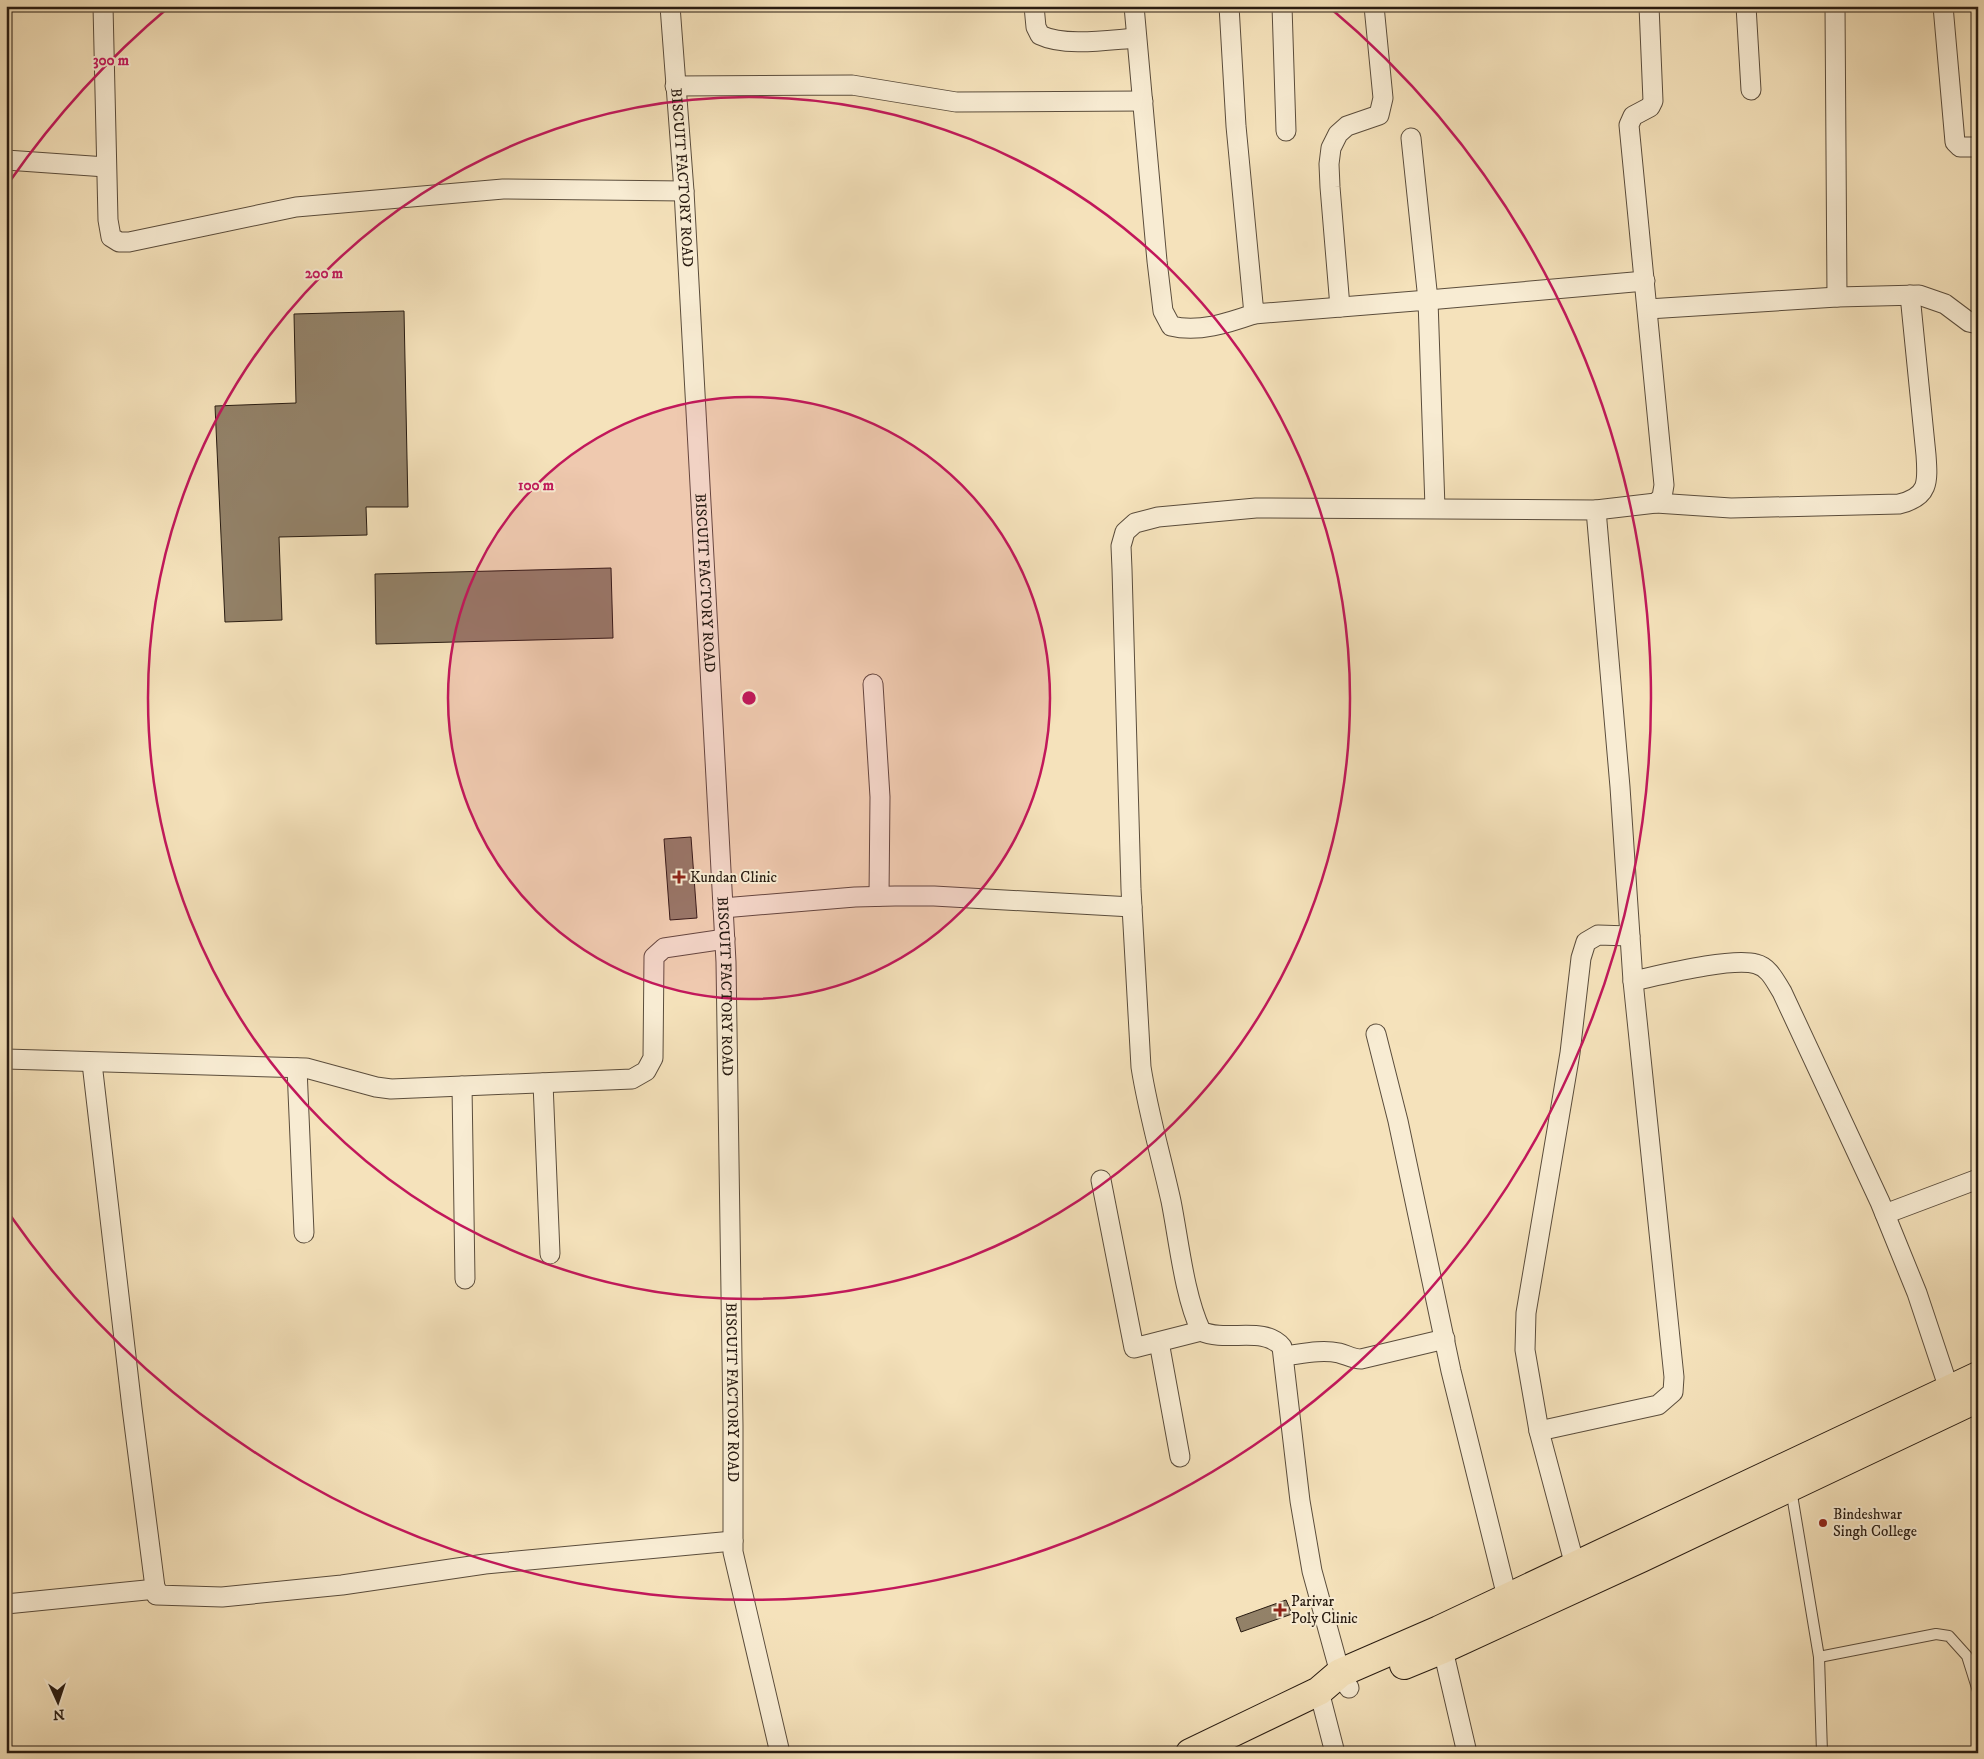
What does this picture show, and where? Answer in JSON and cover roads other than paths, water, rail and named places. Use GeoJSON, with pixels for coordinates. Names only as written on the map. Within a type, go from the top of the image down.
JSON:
{"type":"FeatureCollection","features":[{"type":"Feature","properties":{"kind":"main road"},"geometry":{"type":"LineString","coordinates":[[1190,1753],[1319,1691],[1441,1639],[1788,1477],[1961,1399],[1978,1376]]}},
{"type":"Feature","properties":{"kind":"street"},"geometry":{"type":"LineString","coordinates":[[103,6],[108,220],[111,237],[119,242],[129,242],[296,207],[503,189],[684,191]]}},
{"type":"Feature","properties":{"kind":"street","name":"BISCUIT FACTORY ROAD"},"geometry":{"type":"LineString","coordinates":[[670,6],[684,191],[725,939],[733,1415],[733,1552],[780,1753]]}},
{"type":"Feature","properties":{"kind":"street"},"geometry":{"type":"LineString","coordinates":[[1034,6],[1036,27],[1040,35],[1047,38],[1070,41],[1136,38]]}},
{"type":"Feature","properties":{"kind":"street"},"geometry":{"type":"LineString","coordinates":[[1134,6],[1157,260],[1163,311],[1171,326],[1182,329],[1231,322],[1254,314],[1645,281]]}},
{"type":"Feature","properties":{"kind":"street"},"geometry":{"type":"LineString","coordinates":[[1229,6],[1236,126],[1254,314]]}},
{"type":"Feature","properties":{"kind":"street"},"geometry":{"type":"LineString","coordinates":[[1282,6],[1286,131]]}},
{"type":"Feature","properties":{"kind":"street"},"geometry":{"type":"LineString","coordinates":[[1340,307],[1330,187],[1331,148],[1338,134],[1347,126],[1378,114],[1382,107],[1374,6]]}},
{"type":"Feature","properties":{"kind":"street"},"geometry":{"type":"LineString","coordinates":[[1649,6],[1653,101],[1650,107],[1633,116],[1629,125],[1664,485],[1662,498],[1656,503]]}},
{"type":"Feature","properties":{"kind":"street"},"geometry":{"type":"LineString","coordinates":[[1746,6],[1751,90]]}},
{"type":"Feature","properties":{"kind":"street"},"geometry":{"type":"LineString","coordinates":[[1835,6],[1837,297]]}},
{"type":"Feature","properties":{"kind":"street"},"geometry":{"type":"LineString","coordinates":[[1943,6],[1955,142],[1960,147],[1978,147]]}},
{"type":"Feature","properties":{"kind":"street"},"geometry":{"type":"LineString","coordinates":[[675,86],[852,85],[956,102],[1143,101]]}},
{"type":"Feature","properties":{"kind":"street"},"geometry":{"type":"LineString","coordinates":[[1411,138],[1428,300],[1435,508]]}},
{"type":"Feature","properties":{"kind":"street"},"geometry":{"type":"LineString","coordinates":[[6,160],[106,167]]}},
{"type":"Feature","properties":{"kind":"street"},"geometry":{"type":"LineString","coordinates":[[1201,1331],[1192,1308],[1166,1177],[1141,1067],[1132,907],[1121,546],[1125,532],[1136,523],[1158,517],[1247,509],[1435,508],[1596,510],[1656,503],[1731,508],[1832,507],[1909,502],[1920,495],[1925,487],[1927,464],[1910,295]]}},
{"type":"Feature","properties":{"kind":"street"},"geometry":{"type":"LineString","coordinates":[[1648,309],[1837,297],[1919,295],[1933,298],[1945,304],[1968,322],[1978,324]]}},
{"type":"Feature","properties":{"kind":"street"},"geometry":{"type":"LineString","coordinates":[[1539,1431],[1658,1405],[1673,1392],[1674,1377],[1633,980],[1620,787],[1596,510]]}},
{"type":"Feature","properties":{"kind":"street"},"geometry":{"type":"LineString","coordinates":[[873,684],[880,797],[879,896]]}},
{"type":"Feature","properties":{"kind":"street"},"geometry":{"type":"LineString","coordinates":[[723,908],[879,896],[934,896],[1132,907]]}},
{"type":"Feature","properties":{"kind":"street"},"geometry":{"type":"LineString","coordinates":[[1578,1575],[1539,1431],[1525,1350],[1526,1313],[1570,1052],[1581,958],[1586,942],[1598,935],[1630,936]]}},
{"type":"Feature","properties":{"kind":"street"},"geometry":{"type":"LineString","coordinates":[[6,1059],[297,1068],[323,1071],[376,1087],[391,1089],[632,1079],[646,1071],[653,1058],[654,957],[664,948],[725,939]]}},
{"type":"Feature","properties":{"kind":"street"},"geometry":{"type":"LineString","coordinates":[[1633,980],[1719,964],[1757,964],[1769,971],[1782,992],[1885,1214],[1961,1399]]}},
{"type":"Feature","properties":{"kind":"street"},"geometry":{"type":"LineString","coordinates":[[1376,1034],[1398,1121],[1444,1339],[1509,1607]]}},
{"type":"Feature","properties":{"kind":"street"},"geometry":{"type":"LineString","coordinates":[[92,1063],[156,1595],[222,1597],[342,1585],[485,1564],[733,1540]]}},
{"type":"Feature","properties":{"kind":"street"},"geometry":{"type":"LineString","coordinates":[[297,1068],[304,1232]]}},
{"type":"Feature","properties":{"kind":"street"},"geometry":{"type":"LineString","coordinates":[[543,1083],[550,1254]]}},
{"type":"Feature","properties":{"kind":"street"},"geometry":{"type":"LineString","coordinates":[[462,1086],[465,1279]]}},
{"type":"Feature","properties":{"kind":"street"},"geometry":{"type":"LineString","coordinates":[[1885,1214],[1978,1179]]}},
{"type":"Feature","properties":{"kind":"street"},"geometry":{"type":"LineString","coordinates":[[1101,1180],[1134,1348],[1201,1331],[1211,1336],[1219,1337],[1258,1336],[1271,1338],[1282,1347],[1300,1502],[1312,1571],[1344,1680]]}},
{"type":"Feature","properties":{"kind":"street"},"geometry":{"type":"LineString","coordinates":[[1284,1356],[1322,1352],[1340,1353],[1351,1358],[1361,1359],[1444,1339]]}},
{"type":"Feature","properties":{"kind":"street"},"geometry":{"type":"LineString","coordinates":[[1159,1342],[1180,1457]]}},
{"type":"Feature","properties":{"kind":"street"},"geometry":{"type":"LineString","coordinates":[[6,1604],[156,1590]]}},
{"type":"Feature","properties":{"kind":"street"},"geometry":{"type":"LineString","coordinates":[[1441,1639],[1467,1753]]}},
{"type":"Feature","properties":{"kind":"street"},"geometry":{"type":"LineString","coordinates":[[1319,1691],[1335,1753]]}},
{"type":"Feature","properties":{"kind":"lane"},"geometry":{"type":"LineString","coordinates":[[1788,1477],[1819,1657],[1822,1753]]}},
{"type":"Feature","properties":{"kind":"lane"},"geometry":{"type":"LineString","coordinates":[[1819,1657],[1936,1634],[1948,1636],[1967,1656],[1978,1691]]}},
{"type":"Feature","properties":{"kind":"place","name":"Kundan Clinic"},"geometry":{"type":"Point","coordinates":[679,877]}},
{"type":"Feature","properties":{"kind":"place","name":"Bindeshwar Singh College"},"geometry":{"type":"Point","coordinates":[1823,1523]}},
{"type":"Feature","properties":{"kind":"place","name":"Parivar Poly Clinic"},"geometry":{"type":"Point","coordinates":[1280,1610]}}]}
